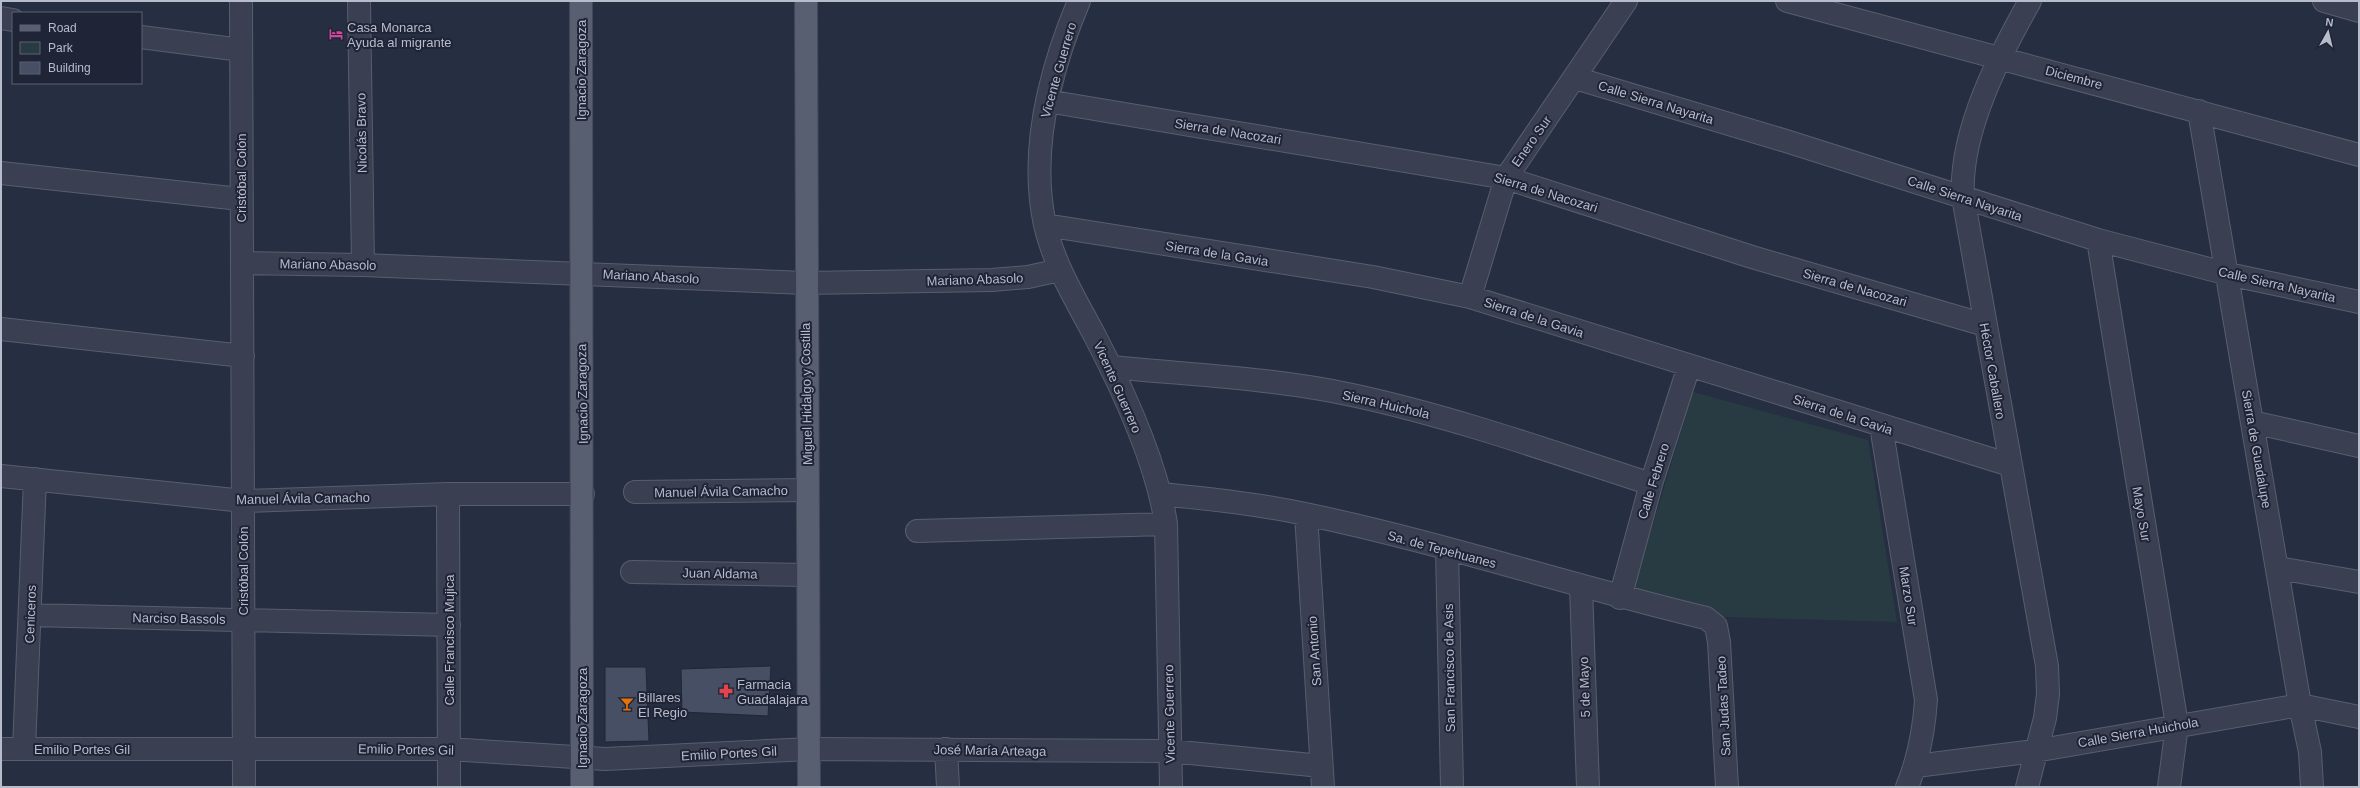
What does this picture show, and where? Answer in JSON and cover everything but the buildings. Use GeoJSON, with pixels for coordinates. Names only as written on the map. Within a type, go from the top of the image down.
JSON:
{"type":"FeatureCollection","features":[{"type":"Feature","properties":{"kind":"main road","name":"Ignacio Zaragoza"},"geometry":{"type":"LineString","coordinates":[[581,1],[583,494],[582,787]]}},
{"type":"Feature","properties":{"kind":"main road","name":"Miguel Hidalgo y Costilla"},"geometry":{"type":"LineString","coordinates":[[806,1],[805,282],[810,749],[809,787]]}},
{"type":"Feature","properties":{"kind":"street","name":"Cristóbal Colón"},"geometry":{"type":"LineString","coordinates":[[241,1],[240,199],[244,501],[244,787]]}},
{"type":"Feature","properties":{"kind":"street","name":"Nicolás Bravo"},"geometry":{"type":"LineString","coordinates":[[359,1],[363,265]]}},
{"type":"Feature","properties":{"kind":"street","name":"Enero Sur"},"geometry":{"type":"LineString","coordinates":[[1470,297],[1506,178],[1626,1]]}},
{"type":"Feature","properties":{"kind":"street","name":"Diciembre"},"geometry":{"type":"LineString","coordinates":[[1787,1],[2359,155]]}},
{"type":"Feature","properties":{"kind":"street","name":"Héctor Caballero"},"geometry":{"type":"LineString","coordinates":[[2027,787],[2035,751],[2045,718],[2048,694],[2047,666],[1985,325],[1963,197],[1962,176],[1966,153],[1999,57],[2030,1]]}},
{"type":"Feature","properties":{"kind":"street"},"geometry":{"type":"LineString","coordinates":[[2324,1],[2359,11]]}},
{"type":"Feature","properties":{"kind":"street","name":"Vicente Guerrero"},"geometry":{"type":"LineString","coordinates":[[1075,2],[1047,101],[1040,137],[1039,180],[1045,225],[1060,270],[1112,368],[1162,494],[1166,524],[1171,787]]}},
{"type":"Feature","properties":{"kind":"street"},"geometry":{"type":"LineString","coordinates":[[1,18],[12,20]]}},
{"type":"Feature","properties":{"kind":"street"},"geometry":{"type":"LineString","coordinates":[[142,37],[241,50]]}},
{"type":"Feature","properties":{"kind":"street","name":"Calle Sierra Nayarita"},"geometry":{"type":"LineString","coordinates":[[1575,78],[2098,240],[2228,274],[2359,302]]}},
{"type":"Feature","properties":{"kind":"street","name":"Sierra de Nacozari"},"geometry":{"type":"LineString","coordinates":[[1047,101],[1506,178],[1752,257],[1985,325]]}},
{"type":"Feature","properties":{"kind":"street","name":"Sierra de Guadalupe"},"geometry":{"type":"LineString","coordinates":[[2199,111],[2278,568],[2300,705],[2310,752],[2312,787]]}},
{"type":"Feature","properties":{"kind":"street"},"geometry":{"type":"LineString","coordinates":[[1,173],[240,199]]}},
{"type":"Feature","properties":{"kind":"street","name":"Sierra de la Gavia"},"geometry":{"type":"LineString","coordinates":[[1045,225],[1373,277],[1470,297],[2010,465]]}},
{"type":"Feature","properties":{"kind":"street","name":"Mayo Sur"},"geometry":{"type":"LineString","coordinates":[[2098,240],[2177,725],[2168,787]]}},
{"type":"Feature","properties":{"kind":"street","name":"Mariano Abasolo"},"geometry":{"type":"LineString","coordinates":[[242,263],[363,265],[581,272],[805,282],[992,280],[1028,277],[1060,270]]}},
{"type":"Feature","properties":{"kind":"street"},"geometry":{"type":"LineString","coordinates":[[1,329],[243,356]]}},
{"type":"Feature","properties":{"kind":"street","name":"Calle Febrero"},"geometry":{"type":"LineString","coordinates":[[1620,598],[1651,484],[1689,366]]}},
{"type":"Feature","properties":{"kind":"street","name":"Sierra Huichola"},"geometry":{"type":"LineString","coordinates":[[1112,368],[1289,384],[1352,395],[1439,416],[1651,484]]}},
{"type":"Feature","properties":{"kind":"street"},"geometry":{"type":"LineString","coordinates":[[2252,422],[2359,446]]}},
{"type":"Feature","properties":{"kind":"street","name":"Marzo Sur"},"geometry":{"type":"LineString","coordinates":[[1881,426],[1926,700],[1924,731],[1916,766],[1908,787]]}},
{"type":"Feature","properties":{"kind":"street","name":"Manuel Ávila Camacho"},"geometry":{"type":"LineString","coordinates":[[1,476],[244,501],[448,494],[583,494]]}},
{"type":"Feature","properties":{"kind":"street","name":"Ceniceros"},"geometry":{"type":"LineString","coordinates":[[24,749],[35,479]]}},
{"type":"Feature","properties":{"kind":"street","name":"Manuel Ávila Camacho"},"geometry":{"type":"LineString","coordinates":[[635,492],[807,490]]}},
{"type":"Feature","properties":{"kind":"street","name":"Calle Francisco Mujica"},"geometry":{"type":"LineString","coordinates":[[448,494],[449,787]]}},
{"type":"Feature","properties":{"kind":"street","name":"Sa. de Tepehuanes"},"geometry":{"type":"LineString","coordinates":[[1162,494],[1233,502],[1306,514],[1447,549],[1620,598],[1706,618],[1716,626]]}},
{"type":"Feature","properties":{"kind":"street","name":"San Antonio"},"geometry":{"type":"LineString","coordinates":[[1306,514],[1322,777]]}},
{"type":"Feature","properties":{"kind":"street"},"geometry":{"type":"LineString","coordinates":[[917,531],[1166,524]]}},
{"type":"Feature","properties":{"kind":"street","name":"San Francisco de Asis"},"geometry":{"type":"LineString","coordinates":[[1447,549],[1452,787]]}},
{"type":"Feature","properties":{"kind":"street"},"geometry":{"type":"LineString","coordinates":[[2278,568],[2359,582]]}},
{"type":"Feature","properties":{"kind":"street","name":"Juan Aldama"},"geometry":{"type":"LineString","coordinates":[[632,572],[808,575]]}},
{"type":"Feature","properties":{"kind":"street","name":"5 de Mayo"},"geometry":{"type":"LineString","coordinates":[[1581,587],[1588,787]]}},
{"type":"Feature","properties":{"kind":"street","name":"Narciso Bassols"},"geometry":{"type":"LineString","coordinates":[[30,615],[449,626]]}},
{"type":"Feature","properties":{"kind":"street","name":"San Judas Tadeo"},"geometry":{"type":"LineString","coordinates":[[1716,626],[1720,642],[1727,787]]}},
{"type":"Feature","properties":{"kind":"street","name":"Calle Sierra Huichola"},"geometry":{"type":"LineString","coordinates":[[1916,766],[2035,751],[2177,725],[2300,705],[2359,717]]}},
{"type":"Feature","properties":{"kind":"street","name":"Emilio Portes Gil"},"geometry":{"type":"LineString","coordinates":[[1,749],[450,749],[605,759],[810,749]]}},
{"type":"Feature","properties":{"kind":"street","name":"José María Arteaga"},"geometry":{"type":"LineString","coordinates":[[810,749],[1170,751],[1322,777]]}},
{"type":"Feature","properties":{"kind":"street"},"geometry":{"type":"LineString","coordinates":[[946,749],[948,787]]}},
{"type":"Feature","properties":{"kind":"green space"},"geometry":{"type":"Polygon","coordinates":[[[1693,392],[1868,440],[1897,622],[1725,617],[1632,593],[1693,392]]]}},
{"type":"Feature","properties":{"kind":"place","name":"Casa Monarca Ayuda al migrante"},"geometry":{"type":"Point","coordinates":[336,34]}},
{"type":"Feature","properties":{"kind":"place","name":"Farmacia Guadalajara"},"geometry":{"type":"Point","coordinates":[726,691]}},
{"type":"Feature","properties":{"kind":"place","name":"Billares El Regio"},"geometry":{"type":"Point","coordinates":[627,704]}}]}
